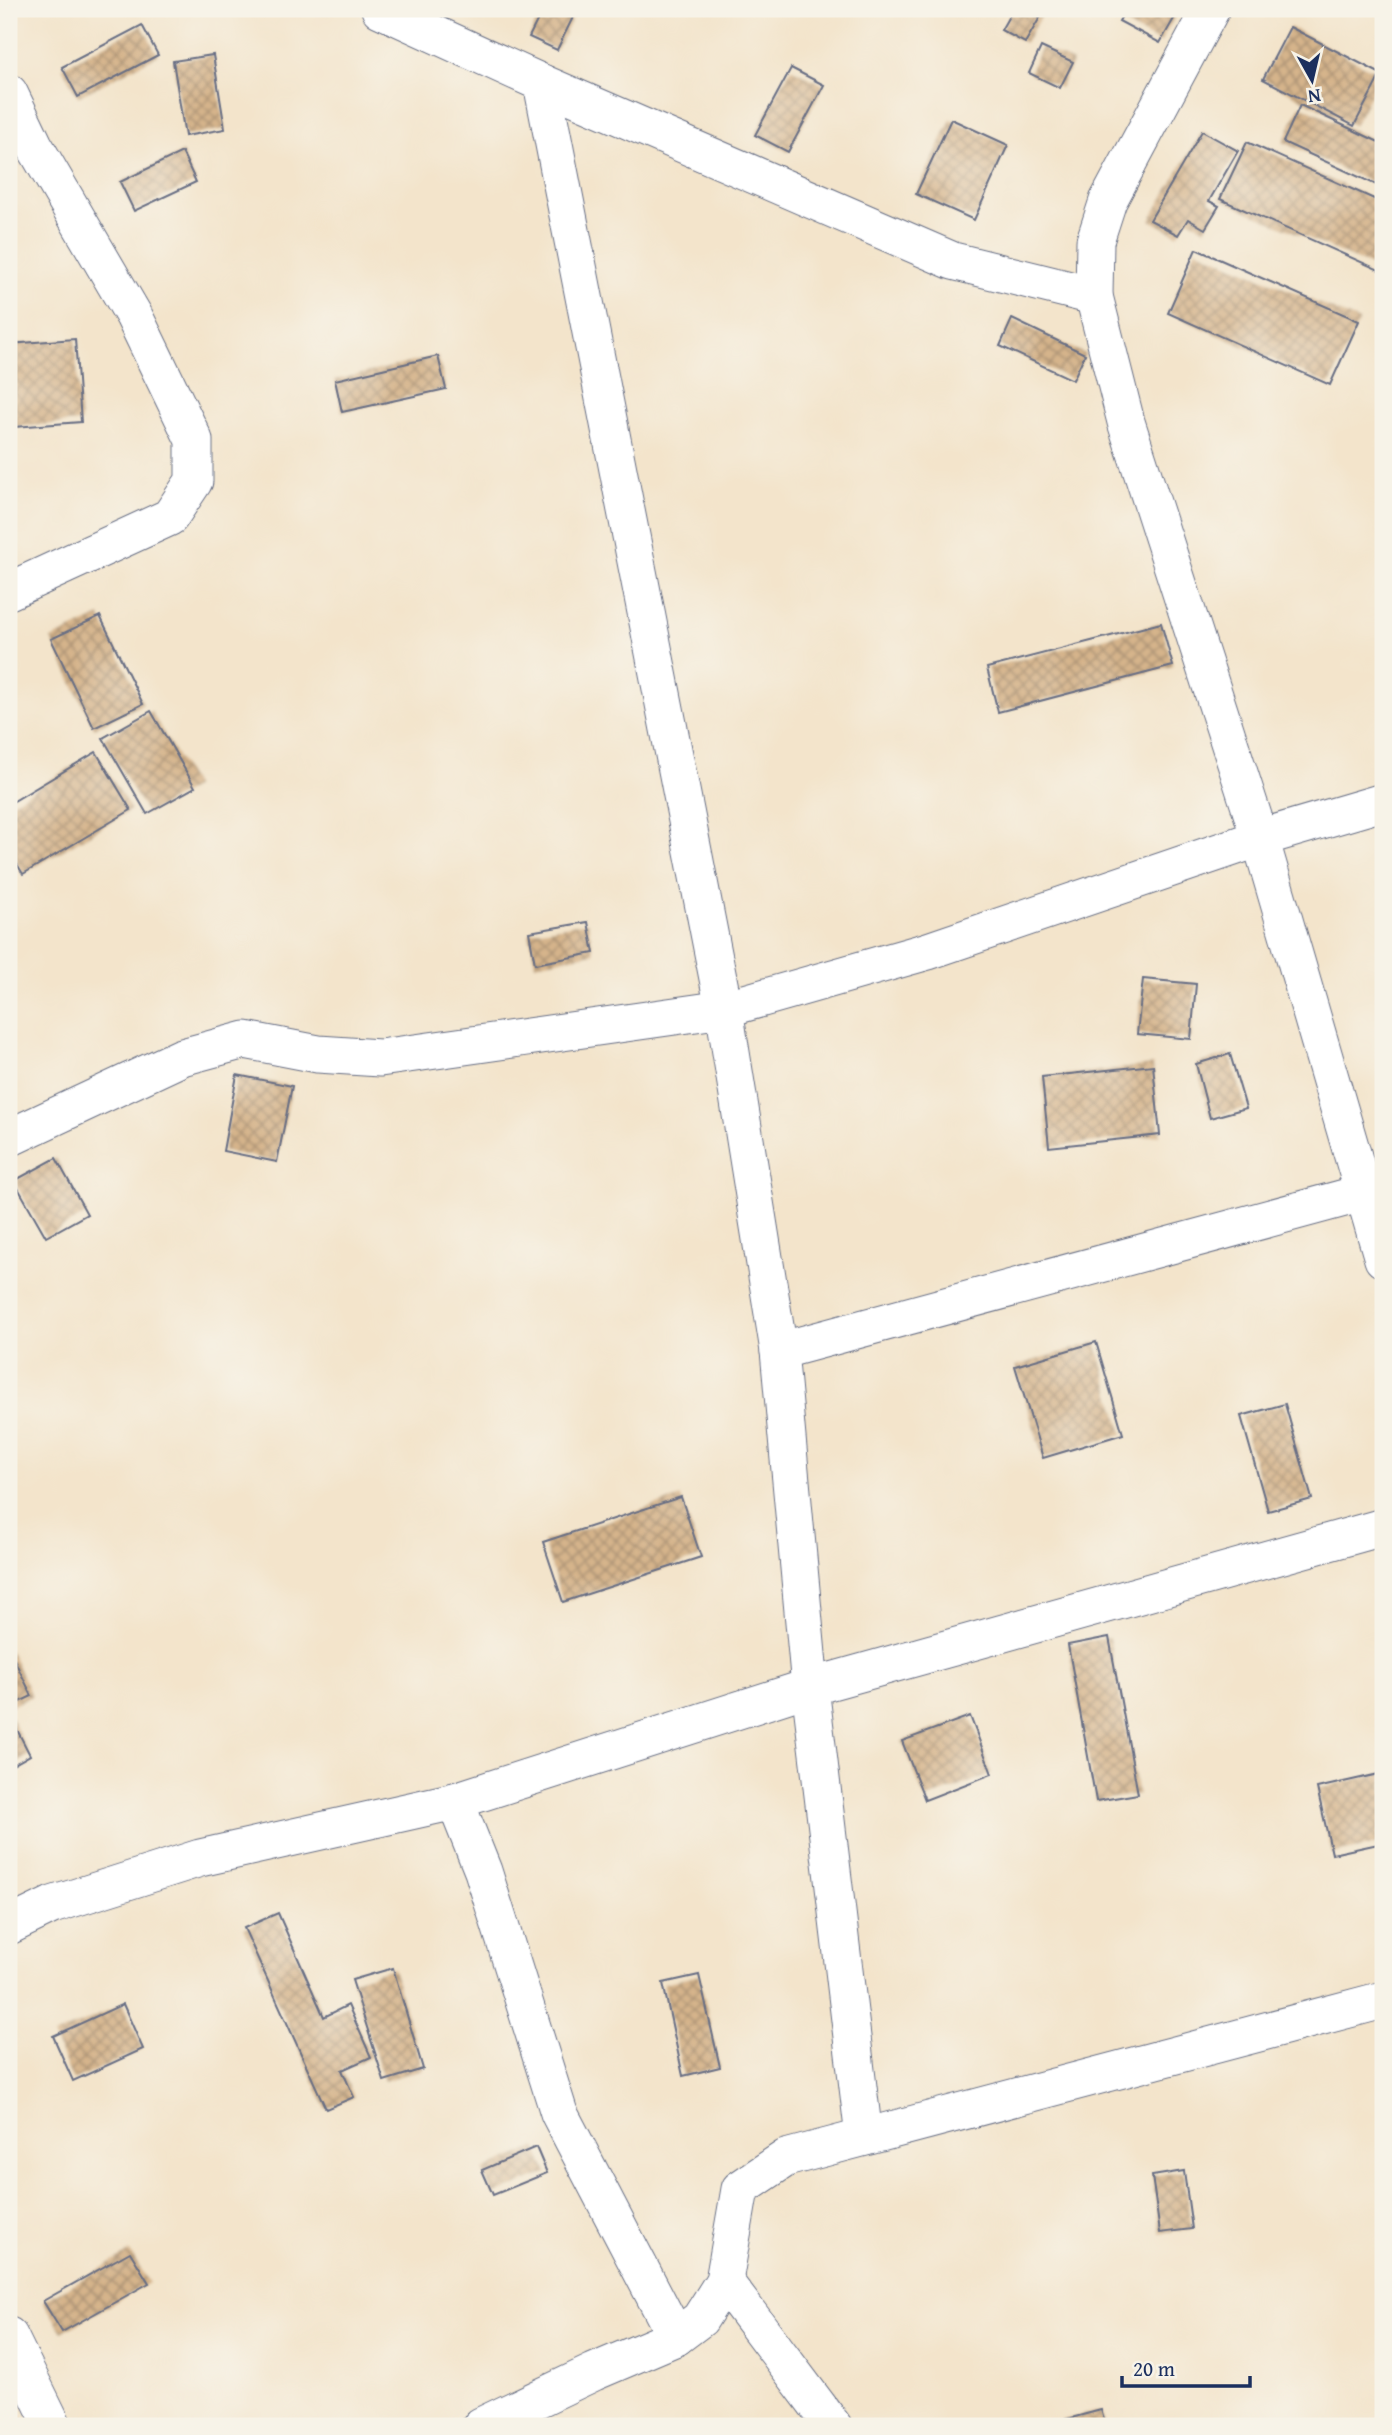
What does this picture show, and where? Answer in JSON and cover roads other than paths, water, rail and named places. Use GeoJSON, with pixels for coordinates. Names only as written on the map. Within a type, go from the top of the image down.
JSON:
{"type":"FeatureCollection","features":[{"type":"Feature","properties":{"kind":"street"},"geometry":{"type":"LineString","coordinates":[[380,9],[542,83],[953,261],[1094,296]]}},
{"type":"Feature","properties":{"kind":"street"},"geometry":{"type":"LineString","coordinates":[[1211,9],[1108,201],[1095,241],[1094,296],[1126,422],[1260,838],[1383,1259]]}},
{"type":"Feature","properties":{"kind":"street"},"geometry":{"type":"LineString","coordinates":[[542,83],[724,1009],[779,1351],[810,1687],[864,2137]]}},
{"type":"Feature","properties":{"kind":"street"},"geometry":{"type":"LineString","coordinates":[[9,93],[34,145],[134,316],[194,440],[194,481],[170,517],[9,591]]}},
{"type":"Feature","properties":{"kind":"street"},"geometry":{"type":"LineString","coordinates":[[9,1138],[182,1057],[245,1040],[318,1054],[380,1058],[724,1009],[928,951],[1260,838],[1383,802]]}},
{"type":"Feature","properties":{"kind":"street"},"geometry":{"type":"LineString","coordinates":[[779,1351],[1363,1193]]}},
{"type":"Feature","properties":{"kind":"street"},"geometry":{"type":"LineString","coordinates":[[9,1926],[52,1905],[200,1858],[455,1801],[810,1687],[1383,1527]]}},
{"type":"Feature","properties":{"kind":"street"},"geometry":{"type":"LineString","coordinates":[[455,1801],[483,1871],[559,2113],[676,2337]]}},
{"type":"Feature","properties":{"kind":"street"},"geometry":{"type":"LineString","coordinates":[[481,2426],[594,2372],[676,2337],[700,2319],[724,2281],[740,2189],[786,2158],[1383,2000]]}},
{"type":"Feature","properties":{"kind":"street"},"geometry":{"type":"LineString","coordinates":[[724,2281],[833,2426]]}},
{"type":"Feature","properties":{"kind":"street"},"geometry":{"type":"LineString","coordinates":[[9,2336],[53,2426]]}}]}
